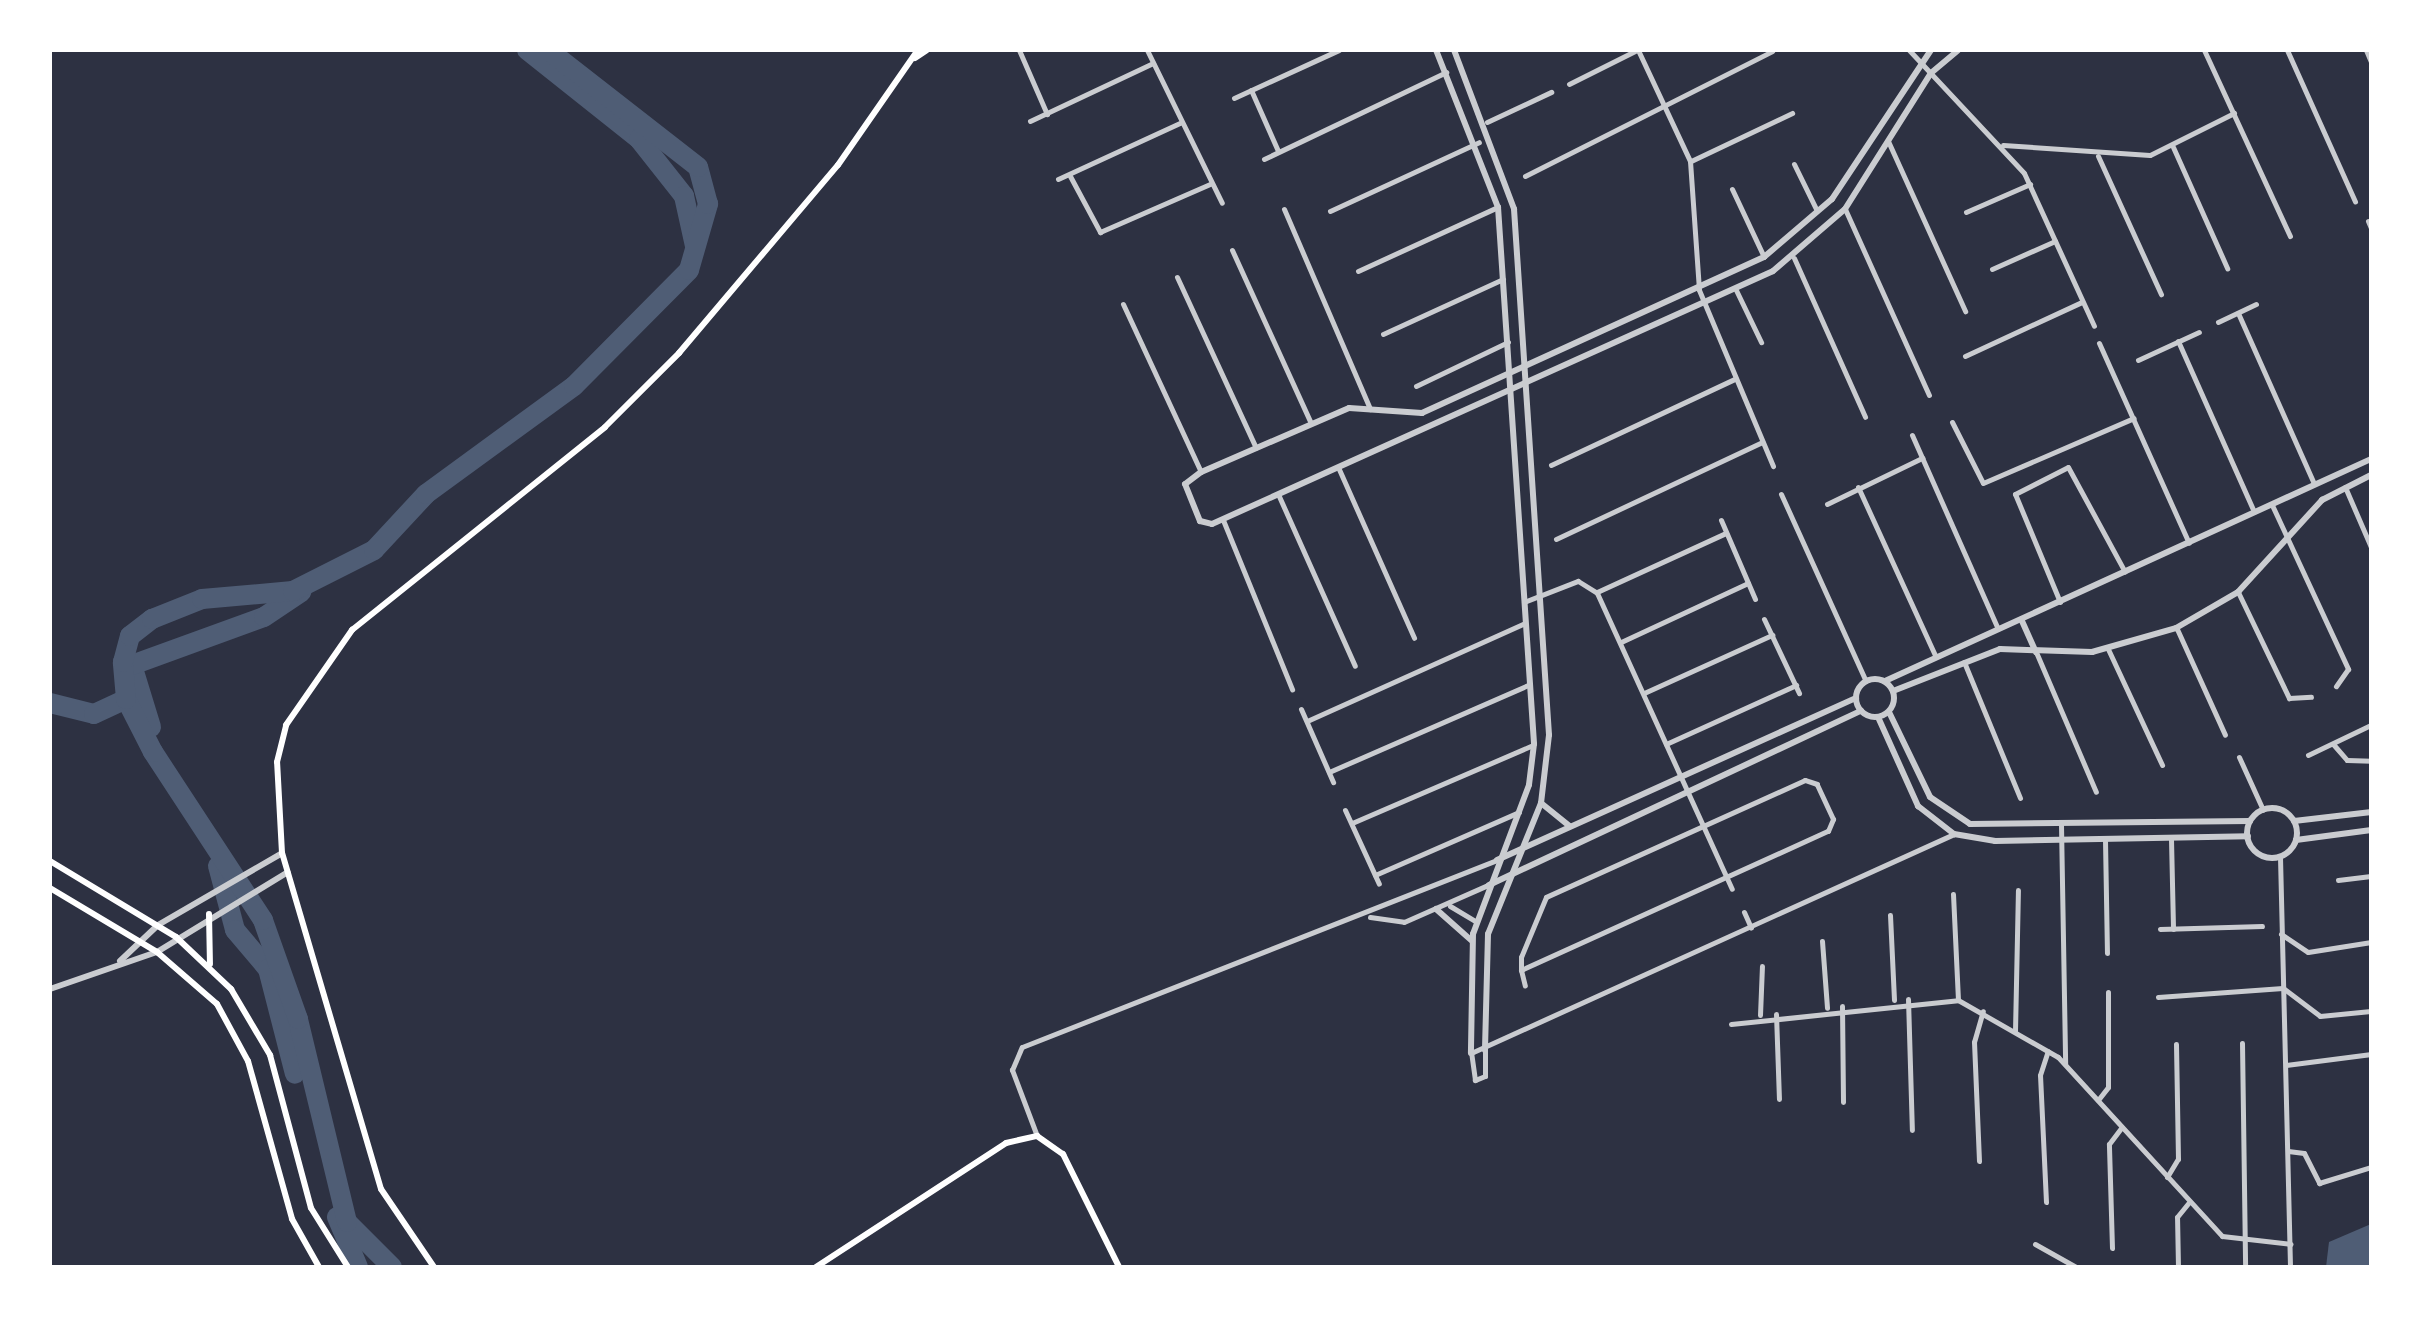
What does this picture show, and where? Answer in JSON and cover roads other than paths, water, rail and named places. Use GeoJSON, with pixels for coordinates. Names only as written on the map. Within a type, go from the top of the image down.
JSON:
{"type":"FeatureCollection","features":[{"type":"Feature","properties":{"kind":"main road"},"geometry":{"type":"LineString","coordinates":[[434,1267],[381,1189],[282,852],[277,762],[320,665],[606,428],[808,203],[916,54],[927,50]]}},
{"type":"Feature","properties":{"kind":"main road"},"geometry":{"type":"LineString","coordinates":[[50,861],[176,938],[210,966],[254,1020],[311,1208],[348,1267]]}},
{"type":"Feature","properties":{"kind":"main road"},"geometry":{"type":"LineString","coordinates":[[50,888],[157,952],[196,981],[234,1029],[292,1218],[319,1267]]}},
{"type":"Feature","properties":{"kind":"main road"},"geometry":{"type":"LineString","coordinates":[[210,914],[210,966]]}},
{"type":"Feature","properties":{"kind":"main road"},"geometry":{"type":"LineString","coordinates":[[816,1267],[1006,1143],[1037,1136],[1063,1154],[1120,1267]]}},
{"type":"Feature","properties":{"kind":"street"},"geometry":{"type":"LineString","coordinates":[[1147,50],[1222,203]]}},
{"type":"Feature","properties":{"kind":"street"},"geometry":{"type":"LineString","coordinates":[[1234,98],[1339,50]]}},
{"type":"Feature","properties":{"kind":"street"},"geometry":{"type":"LineString","coordinates":[[1436,50],[1479,142],[1498,207],[1534,744],[1520,812],[1497,860],[1472,941],[1471,1053],[1478,1080],[1485,1050],[1484,959],[1510,874],[1540,804],[1549,735],[1509,184],[1487,122],[1454,50]]}},
{"type":"Feature","properties":{"kind":"street"},"geometry":{"type":"LineString","coordinates":[[1569,84],[1637,50],[1690,162],[1698,290],[1773,466]]}},
{"type":"Feature","properties":{"kind":"street"},"geometry":{"type":"LineString","coordinates":[[1909,50],[2000,144],[2030,184],[2094,326]]}},
{"type":"Feature","properties":{"kind":"street"},"geometry":{"type":"LineString","coordinates":[[1932,50],[1918,61],[1818,213],[1764,257],[1415,416],[1349,408],[1201,472],[1186,490],[1200,521],[1222,519],[1736,290],[1794,258],[1845,208],[1931,74],[1958,50]]}},
{"type":"Feature","properties":{"kind":"street"},"geometry":{"type":"LineString","coordinates":[[2204,50],[2290,236]]}},
{"type":"Feature","properties":{"kind":"street"},"geometry":{"type":"LineString","coordinates":[[2287,50],[2355,200]]}},
{"type":"Feature","properties":{"kind":"street"},"geometry":{"type":"LineString","coordinates":[[2366,50],[2371,62]]}},
{"type":"Feature","properties":{"kind":"street"},"geometry":{"type":"LineString","coordinates":[[1021,51],[1047,114]]}},
{"type":"Feature","properties":{"kind":"street"},"geometry":{"type":"LineString","coordinates":[[1526,176],[1772,51]]}},
{"type":"Feature","properties":{"kind":"street"},"geometry":{"type":"LineString","coordinates":[[1030,121],[1153,63]]}},
{"type":"Feature","properties":{"kind":"street"},"geometry":{"type":"LineString","coordinates":[[1264,159],[1446,72]]}},
{"type":"Feature","properties":{"kind":"street"},"geometry":{"type":"LineString","coordinates":[[1457,95],[1471,88]]}},
{"type":"Feature","properties":{"kind":"street"},"geometry":{"type":"LineString","coordinates":[[1250,90],[1279,152]]}},
{"type":"Feature","properties":{"kind":"street"},"geometry":{"type":"LineString","coordinates":[[1487,122],[1551,92]]}},
{"type":"Feature","properties":{"kind":"street"},"geometry":{"type":"LineString","coordinates":[[1690,162],[1792,113]]}},
{"type":"Feature","properties":{"kind":"street"},"geometry":{"type":"LineString","coordinates":[[2000,144],[2098,155],[2172,146],[2234,113]]}},
{"type":"Feature","properties":{"kind":"street"},"geometry":{"type":"LineString","coordinates":[[1058,179],[1180,123]]}},
{"type":"Feature","properties":{"kind":"street"},"geometry":{"type":"LineString","coordinates":[[1888,141],[1965,311]]}},
{"type":"Feature","properties":{"kind":"street"},"geometry":{"type":"LineString","coordinates":[[1330,211],[1479,142]]}},
{"type":"Feature","properties":{"kind":"street"},"geometry":{"type":"LineString","coordinates":[[2172,146],[2227,268]]}},
{"type":"Feature","properties":{"kind":"street"},"geometry":{"type":"LineString","coordinates":[[2098,155],[2162,294]]}},
{"type":"Feature","properties":{"kind":"street"},"geometry":{"type":"LineString","coordinates":[[1794,164],[1818,213]]}},
{"type":"Feature","properties":{"kind":"street"},"geometry":{"type":"LineString","coordinates":[[1070,176],[1100,232],[1210,184]]}},
{"type":"Feature","properties":{"kind":"street"},"geometry":{"type":"LineString","coordinates":[[1495,190],[1509,184]]}},
{"type":"Feature","properties":{"kind":"street"},"geometry":{"type":"LineString","coordinates":[[1966,212],[2030,184]]}},
{"type":"Feature","properties":{"kind":"street"},"geometry":{"type":"LineString","coordinates":[[1732,189],[1764,257]]}},
{"type":"Feature","properties":{"kind":"street"},"geometry":{"type":"LineString","coordinates":[[1358,272],[1498,207]]}},
{"type":"Feature","properties":{"kind":"street"},"geometry":{"type":"LineString","coordinates":[[1845,208],[1929,395]]}},
{"type":"Feature","properties":{"kind":"street"},"geometry":{"type":"LineString","coordinates":[[1284,209],[1371,410]]}},
{"type":"Feature","properties":{"kind":"street"},"geometry":{"type":"LineString","coordinates":[[1992,270],[2055,241]]}},
{"type":"Feature","properties":{"kind":"street"},"geometry":{"type":"LineString","coordinates":[[1232,250],[1311,423]]}},
{"type":"Feature","properties":{"kind":"street"},"geometry":{"type":"LineString","coordinates":[[1794,258],[1865,417]]}},
{"type":"Feature","properties":{"kind":"street"},"geometry":{"type":"LineString","coordinates":[[1176,277],[1256,448]]}},
{"type":"Feature","properties":{"kind":"street"},"geometry":{"type":"LineString","coordinates":[[1383,334],[1504,279]]}},
{"type":"Feature","properties":{"kind":"street"},"geometry":{"type":"LineString","coordinates":[[1736,290],[1761,342]]}},
{"type":"Feature","properties":{"kind":"street"},"geometry":{"type":"LineString","coordinates":[[1965,356],[2082,302]]}},
{"type":"Feature","properties":{"kind":"street"},"geometry":{"type":"LineString","coordinates":[[1122,304],[1201,472]]}},
{"type":"Feature","properties":{"kind":"street"},"geometry":{"type":"LineString","coordinates":[[2218,322],[2256,304]]}},
{"type":"Feature","properties":{"kind":"street"},"geometry":{"type":"LineString","coordinates":[[2238,313],[2314,486]]}},
{"type":"Feature","properties":{"kind":"street"},"geometry":{"type":"LineString","coordinates":[[2138,360],[2198,332]]}},
{"type":"Feature","properties":{"kind":"street"},"geometry":{"type":"LineString","coordinates":[[1416,386],[1508,342]]}},
{"type":"Feature","properties":{"kind":"street"},"geometry":{"type":"LineString","coordinates":[[2099,342],[2189,542]]}},
{"type":"Feature","properties":{"kind":"street"},"geometry":{"type":"LineString","coordinates":[[2178,342],[2254,512]]}},
{"type":"Feature","properties":{"kind":"street"},"geometry":{"type":"LineString","coordinates":[[1551,465],[1735,379]]}},
{"type":"Feature","properties":{"kind":"street"},"geometry":{"type":"LineString","coordinates":[[1952,422],[1983,483],[2134,418]]}},
{"type":"Feature","properties":{"kind":"street"},"geometry":{"type":"LineString","coordinates":[[1912,435],[1999,631]]}},
{"type":"Feature","properties":{"kind":"street"},"geometry":{"type":"LineString","coordinates":[[1556,539],[1762,442]]}},
{"type":"Feature","properties":{"kind":"street"},"geometry":{"type":"LineString","coordinates":[[1827,504],[1922,458]]}},
{"type":"Feature","properties":{"kind":"street"},"geometry":{"type":"LineString","coordinates":[[1866,681],[1885,682],[1937,660],[2371,459]]}},
{"type":"Feature","properties":{"kind":"street"},"geometry":{"type":"LineString","coordinates":[[1338,466],[1414,638]]}},
{"type":"Feature","properties":{"kind":"street"},"geometry":{"type":"LineString","coordinates":[[2060,602],[2014,494],[2075,467],[2124,572]]}},
{"type":"Feature","properties":{"kind":"street"},"geometry":{"type":"LineString","coordinates":[[1894,691],[2000,649],[2108,649],[2176,628],[2238,592],[2290,535],[2344,487],[2371,474]]}},
{"type":"Feature","properties":{"kind":"street"},"geometry":{"type":"LineString","coordinates":[[1858,487],[1937,660]]}},
{"type":"Feature","properties":{"kind":"street"},"geometry":{"type":"LineString","coordinates":[[2344,487],[2371,547]]}},
{"type":"Feature","properties":{"kind":"street"},"geometry":{"type":"LineString","coordinates":[[1278,494],[1355,666]]}},
{"type":"Feature","properties":{"kind":"street"},"geometry":{"type":"LineString","coordinates":[[1781,494],[1866,681]]}},
{"type":"Feature","properties":{"kind":"street"},"geometry":{"type":"LineString","coordinates":[[2272,505],[2290,535],[2350,674],[2336,686]]}},
{"type":"Feature","properties":{"kind":"street"},"geometry":{"type":"LineString","coordinates":[[1222,519],[1292,688]]}},
{"type":"Feature","properties":{"kind":"street"},"geometry":{"type":"LineString","coordinates":[[1721,520],[1755,599]]}},
{"type":"Feature","properties":{"kind":"street"},"geometry":{"type":"LineString","coordinates":[[1597,593],[1726,533]]}},
{"type":"Feature","properties":{"kind":"street"},"geometry":{"type":"LineString","coordinates":[[1524,602],[1578,581],[1597,593],[1732,889]]}},
{"type":"Feature","properties":{"kind":"street"},"geometry":{"type":"LineString","coordinates":[[1622,642],[1748,584]]}},
{"type":"Feature","properties":{"kind":"street"},"geometry":{"type":"LineString","coordinates":[[2238,592],[2292,701],[2311,697]]}},
{"type":"Feature","properties":{"kind":"street"},"geometry":{"type":"LineString","coordinates":[[1764,619],[1799,693]]}},
{"type":"Feature","properties":{"kind":"street"},"geometry":{"type":"LineString","coordinates":[[2022,621],[2096,792]]}},
{"type":"Feature","properties":{"kind":"street"},"geometry":{"type":"LineString","coordinates":[[1307,721],[1525,624]]}},
{"type":"Feature","properties":{"kind":"street"},"geometry":{"type":"LineString","coordinates":[[2176,628],[2225,735]]}},
{"type":"Feature","properties":{"kind":"street"},"geometry":{"type":"LineString","coordinates":[[1644,693],[1772,635]]}},
{"type":"Feature","properties":{"kind":"street"},"geometry":{"type":"LineString","coordinates":[[2108,649],[2162,764]]}},
{"type":"Feature","properties":{"kind":"street"},"geometry":{"type":"LineString","coordinates":[[1964,661],[2020,798]]}},
{"type":"Feature","properties":{"kind":"street"},"geometry":{"type":"LineString","coordinates":[[1037,1136],[1012,1070],[1022,1048],[1370,917],[1856,698],[1866,681]]}},
{"type":"Feature","properties":{"kind":"street"},"geometry":{"type":"LineString","coordinates":[[1885,682],[1894,691]]}},
{"type":"Feature","properties":{"kind":"street"},"geometry":{"type":"LineString","coordinates":[[1329,772],[1530,684]]}},
{"type":"Feature","properties":{"kind":"street"},"geometry":{"type":"LineString","coordinates":[[1666,744],[1796,686]]}},
{"type":"Feature","properties":{"kind":"street"},"geometry":{"type":"LineString","coordinates":[[1894,691],[1889,712],[1919,780],[1946,811],[1970,824],[2250,821],[2263,810]]}},
{"type":"Feature","properties":{"kind":"street"},"geometry":{"type":"LineString","coordinates":[[1856,698],[1861,711]]}},
{"type":"Feature","properties":{"kind":"street"},"geometry":{"type":"LineString","coordinates":[[1301,709],[1333,782]]}},
{"type":"Feature","properties":{"kind":"street"},"geometry":{"type":"LineString","coordinates":[[1370,917],[1391,926],[1447,905],[1861,711],[1878,717],[1889,712]]}},
{"type":"Feature","properties":{"kind":"street"},"geometry":{"type":"LineString","coordinates":[[1878,717],[1918,806],[1954,834]]}},
{"type":"Feature","properties":{"kind":"street"},"geometry":{"type":"LineString","coordinates":[[2308,755],[2370,728]]}},
{"type":"Feature","properties":{"kind":"street"},"geometry":{"type":"LineString","coordinates":[[1352,823],[1534,744]]}},
{"type":"Feature","properties":{"kind":"street"},"geometry":{"type":"LineString","coordinates":[[2333,744],[2347,760],[2371,761]]}},
{"type":"Feature","properties":{"kind":"street"},"geometry":{"type":"LineString","coordinates":[[2238,757],[2263,810],[2294,821],[2371,812]]}},
{"type":"Feature","properties":{"kind":"street"},"geometry":{"type":"LineString","coordinates":[[1521,970],[1828,831],[1833,820],[1810,779],[1546,898],[1521,970],[1525,986]]}},
{"type":"Feature","properties":{"kind":"street"},"geometry":{"type":"LineString","coordinates":[[1540,804],[1570,826]]}},
{"type":"Feature","properties":{"kind":"street"},"geometry":{"type":"LineString","coordinates":[[1345,810],[1379,884]]}},
{"type":"Feature","properties":{"kind":"street"},"geometry":{"type":"LineString","coordinates":[[1375,874],[1520,812]]}},
{"type":"Feature","properties":{"kind":"street"},"geometry":{"type":"LineString","coordinates":[[2250,821],[2248,836],[2256,851],[2280,856]]}},
{"type":"Feature","properties":{"kind":"street"},"geometry":{"type":"LineString","coordinates":[[2294,821],[2296,840]]}},
{"type":"Feature","properties":{"kind":"street"},"geometry":{"type":"LineString","coordinates":[[2062,825],[2065,1064]]}},
{"type":"Feature","properties":{"kind":"street"},"geometry":{"type":"LineString","coordinates":[[2290,1267],[2280,856],[2296,840],[2371,830]]}},
{"type":"Feature","properties":{"kind":"street"},"geometry":{"type":"LineString","coordinates":[[1471,1053],[1485,1050],[1954,834],[2062,840],[2248,836]]}},
{"type":"Feature","properties":{"kind":"street"},"geometry":{"type":"LineString","coordinates":[[2170,839],[2173,929]]}},
{"type":"Feature","properties":{"kind":"street"},"geometry":{"type":"LineString","coordinates":[[2105,840],[2107,953]]}},
{"type":"Feature","properties":{"kind":"street"},"geometry":{"type":"LineString","coordinates":[[115,965],[158,925],[282,852]]}},
{"type":"Feature","properties":{"kind":"street"},"geometry":{"type":"LineString","coordinates":[[50,988],[157,952],[218,908],[288,872]]}},
{"type":"Feature","properties":{"kind":"street"},"geometry":{"type":"LineString","coordinates":[[2338,880],[2371,876]]}},
{"type":"Feature","properties":{"kind":"street"},"geometry":{"type":"LineString","coordinates":[[2015,1030],[2018,890]]}},
{"type":"Feature","properties":{"kind":"street"},"geometry":{"type":"LineString","coordinates":[[1953,894],[1958,1000]]}},
{"type":"Feature","properties":{"kind":"street"},"geometry":{"type":"LineString","coordinates":[[1447,905],[1477,922]]}},
{"type":"Feature","properties":{"kind":"street"},"geometry":{"type":"LineString","coordinates":[[1436,909],[1472,941]]}},
{"type":"Feature","properties":{"kind":"street"},"geometry":{"type":"LineString","coordinates":[[1744,912],[1751,928]]}},
{"type":"Feature","properties":{"kind":"street"},"geometry":{"type":"LineString","coordinates":[[1890,915],[1894,1000]]}},
{"type":"Feature","properties":{"kind":"street"},"geometry":{"type":"LineString","coordinates":[[2160,929],[2262,926]]}},
{"type":"Feature","properties":{"kind":"street"},"geometry":{"type":"LineString","coordinates":[[2281,934],[2308,952],[2371,942]]}},
{"type":"Feature","properties":{"kind":"street"},"geometry":{"type":"LineString","coordinates":[[1822,941],[1827,1008]]}},
{"type":"Feature","properties":{"kind":"street"},"geometry":{"type":"LineString","coordinates":[[1760,1015],[1762,966]]}},
{"type":"Feature","properties":{"kind":"street"},"geometry":{"type":"LineString","coordinates":[[2158,997],[2283,988],[2320,1016],[2371,1011]]}},
{"type":"Feature","properties":{"kind":"street"},"geometry":{"type":"LineString","coordinates":[[2098,1100],[2108,1087],[2108,992]]}},
{"type":"Feature","properties":{"kind":"street"},"geometry":{"type":"LineString","coordinates":[[1908,998],[1912,1130]]}},
{"type":"Feature","properties":{"kind":"street"},"geometry":{"type":"LineString","coordinates":[[1731,1024],[1760,1015],[1908,998],[1958,1000],[2015,1030],[2065,1064],[2222,1236],[2244,1242],[2291,1244]]}},
{"type":"Feature","properties":{"kind":"street"},"geometry":{"type":"LineString","coordinates":[[1842,1006],[1843,1102]]}},
{"type":"Feature","properties":{"kind":"street"},"geometry":{"type":"LineString","coordinates":[[1979,1161],[1974,1042],[1983,1011]]}},
{"type":"Feature","properties":{"kind":"street"},"geometry":{"type":"LineString","coordinates":[[1776,1014],[1779,1099]]}},
{"type":"Feature","properties":{"kind":"street"},"geometry":{"type":"LineString","coordinates":[[2242,1042],[2245,1267]]}},
{"type":"Feature","properties":{"kind":"street"},"geometry":{"type":"LineString","coordinates":[[2167,1177],[2178,1164],[2176,1044]]}},
{"type":"Feature","properties":{"kind":"street"},"geometry":{"type":"LineString","coordinates":[[2046,1202],[2040,1075],[2048,1051]]}},
{"type":"Feature","properties":{"kind":"street"},"geometry":{"type":"LineString","coordinates":[[2286,1064],[2371,1054]]}},
{"type":"Feature","properties":{"kind":"street"},"geometry":{"type":"LineString","coordinates":[[2112,1248],[2109,1144],[2123,1126]]}},
{"type":"Feature","properties":{"kind":"street"},"geometry":{"type":"LineString","coordinates":[[2288,1151],[2304,1153],[2319,1183],[2371,1167]]}},
{"type":"Feature","properties":{"kind":"street"},"geometry":{"type":"LineString","coordinates":[[2178,1267],[2178,1217],[2189,1202]]}},
{"type":"Feature","properties":{"kind":"street"},"geometry":{"type":"LineString","coordinates":[[2035,1244],[2076,1267]]}},
{"type":"Feature","properties":{"kind":"water"},"geometry":{"type":"Polygon","coordinates":[[[2371,1224],[2371,1267],[2326,1267],[2329,1242],[2371,1224]]]}},
{"type":"Feature","properties":{"kind":"waterway"},"geometry":{"type":"LineString","coordinates":[[527,50],[639,139],[684,196],[695,246]]}},
{"type":"Feature","properties":{"kind":"waterway"},"geometry":{"type":"LineString","coordinates":[[392,1267],[347,1222],[298,1019],[263,920],[153,752],[126,699],[123,662],[130,636],[152,619],[202,599],[293,591],[374,550],[426,494],[574,386],[689,270],[708,204],[698,167],[548,50]]}},
{"type":"Feature","properties":{"kind":"waterway"},"geometry":{"type":"LineString","coordinates":[[151,727],[132,665],[264,617],[301,592]]}},
{"type":"Feature","properties":{"kind":"waterway"},"geometry":{"type":"LineString","coordinates":[[50,703],[94,714],[126,699]]}},
{"type":"Feature","properties":{"kind":"waterway"},"geometry":{"type":"LineString","coordinates":[[218,866],[235,930],[268,969],[295,1074]]}},
{"type":"Feature","properties":{"kind":"waterway"},"geometry":{"type":"LineString","coordinates":[[337,1217],[358,1267]]}}]}
